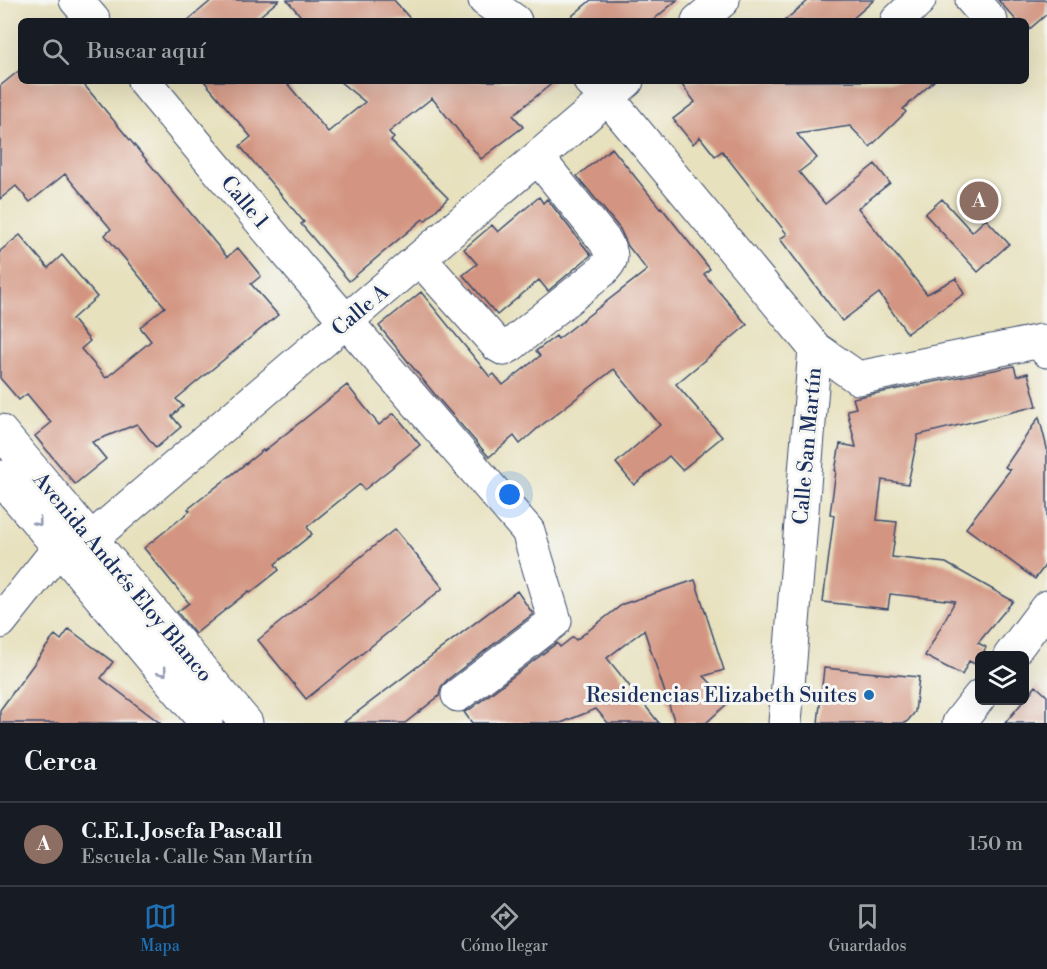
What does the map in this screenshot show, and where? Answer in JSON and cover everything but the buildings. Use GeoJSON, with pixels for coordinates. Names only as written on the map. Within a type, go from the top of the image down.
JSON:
{"type":"FeatureCollection","features":[{"type":"Feature","properties":{"kind":"street"},"geometry":{"type":"LineString","coordinates":[[76,0],[91,18]]}},
{"type":"Feature","properties":{"kind":"street"},"geometry":{"type":"LineString","coordinates":[[485,0],[511,18]]}},
{"type":"Feature","properties":{"kind":"street"},"geometry":{"type":"LineString","coordinates":[[702,18],[723,0]]}},
{"type":"Feature","properties":{"kind":"street"},"geometry":{"type":"LineString","coordinates":[[900,18],[919,0]]}},
{"type":"Feature","properties":{"kind":"street"},"geometry":{"type":"LineString","coordinates":[[972,0],[988,18]]}},
{"type":"Feature","properties":{"kind":"street","name":"Calle 1"},"geometry":{"type":"LineString","coordinates":[[147,84],[300,268],[528,531],[555,621],[458,695]]}},
{"type":"Feature","properties":{"kind":"street","name":"Calle A"},"geometry":{"type":"LineString","coordinates":[[91,539],[538,158],[609,87]]}},
{"type":"Feature","properties":{"kind":"street","name":"Calle San Martín"},"geometry":{"type":"LineString","coordinates":[[609,87],[815,348],[785,723]]}},
{"type":"Feature","properties":{"kind":"street"},"geometry":{"type":"LineString","coordinates":[[420,259],[497,345],[504,348],[511,345],[601,272],[611,258],[609,248],[538,158]]}},
{"type":"Feature","properties":{"kind":"street"},"geometry":{"type":"LineString","coordinates":[[815,348],[858,378],[1041,341],[1047,351]]}},
{"type":"Feature","properties":{"kind":"street","name":"Avenida Andrés Eloy Blanco"},"geometry":{"type":"LineString","coordinates":[[0,431],[246,723]]}},
{"type":"Feature","properties":{"kind":"street","name":"Avenida Andrés Eloy Blanco"},"geometry":{"type":"LineString","coordinates":[[0,477],[206,723]]}},
{"type":"Feature","properties":{"kind":"street"},"geometry":{"type":"LineString","coordinates":[[0,622],[59,548],[91,539]]}},
{"type":"Feature","properties":{"kind":"street"},"geometry":{"type":"LineString","coordinates":[[1014,651],[1047,607]]}},
{"type":"Feature","properties":{"kind":"street"},"geometry":{"type":"LineString","coordinates":[[959,723],[975,702]]}},
{"type":"Feature","properties":{"kind":"place","name":"C.E.I. Josefa Pascall"},"geometry":{"type":"Point","coordinates":[979,201]}},
{"type":"Feature","properties":{"kind":"place","name":"Residencias Elizabeth Suites"},"geometry":{"type":"Point","coordinates":[869,695]}}]}
